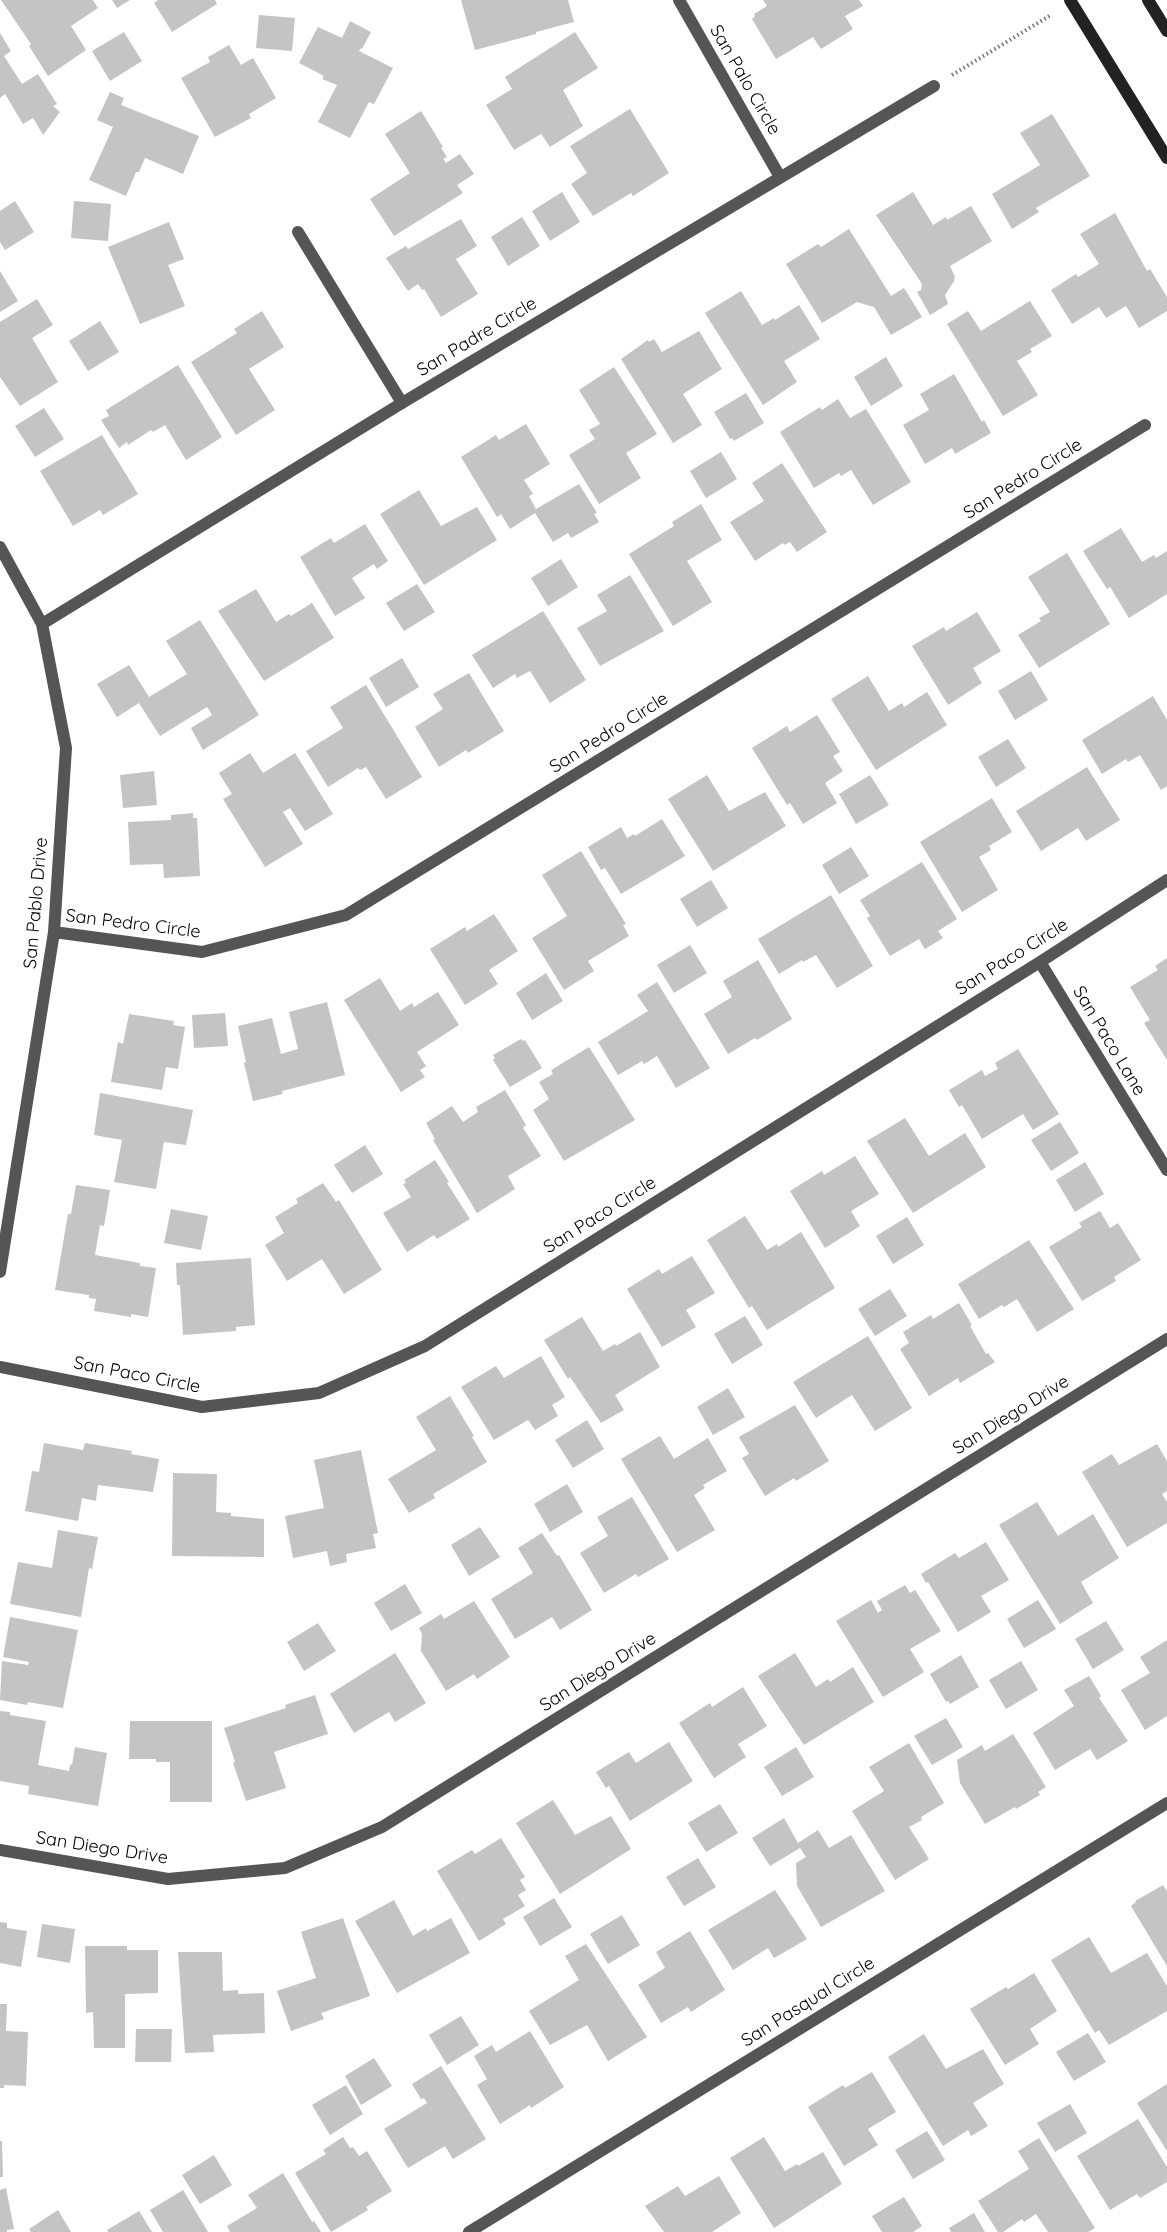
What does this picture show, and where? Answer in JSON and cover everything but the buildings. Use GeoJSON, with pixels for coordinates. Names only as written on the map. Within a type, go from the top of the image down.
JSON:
{"type":"FeatureCollection","features":[{"type":"Feature","properties":{"kind":"main road"},"geometry":{"type":"LineString","coordinates":[[1148,0],[1167,31]]}},
{"type":"Feature","properties":{"kind":"main road"},"geometry":{"type":"LineString","coordinates":[[1071,1],[1167,158]]}},
{"type":"Feature","properties":{"kind":"street","name":"San Palo Circle"},"geometry":{"type":"LineString","coordinates":[[679,0],[780,177]]}},
{"type":"Feature","properties":{"kind":"street","name":"San Padre Circle"},"geometry":{"type":"LineString","coordinates":[[42,624],[402,403],[934,86]]}},
{"type":"Feature","properties":{"kind":"street"},"geometry":{"type":"LineString","coordinates":[[298,231],[402,403]]}},
{"type":"Feature","properties":{"kind":"street","name":"San Pedro Circle"},"geometry":{"type":"LineString","coordinates":[[54,932],[202,952],[346,915],[1145,425]]}},
{"type":"Feature","properties":{"kind":"street","name":"San Pablo Drive"},"geometry":{"type":"LineString","coordinates":[[0,547],[42,624],[66,748],[54,932],[0,1272]]}},
{"type":"Feature","properties":{"kind":"street","name":"San Paco Circle"},"geometry":{"type":"LineString","coordinates":[[0,1367],[202,1407],[319,1393],[425,1346],[1040,962],[1167,880]]}},
{"type":"Feature","properties":{"kind":"street","name":"San Paco Lane"},"geometry":{"type":"LineString","coordinates":[[1040,962],[1167,1170]]}},
{"type":"Feature","properties":{"kind":"street","name":"San Diego Drive"},"geometry":{"type":"LineString","coordinates":[[0,1850],[168,1879],[285,1868],[382,1827],[1167,1339]]}},
{"type":"Feature","properties":{"kind":"street","name":"San Pasqual Circle"},"geometry":{"type":"LineString","coordinates":[[469,2232],[1167,1803]]}},
{"type":"Feature","properties":{"kind":"path"},"geometry":{"type":"LineString","coordinates":[[934,86],[1071,1]]}}]}
